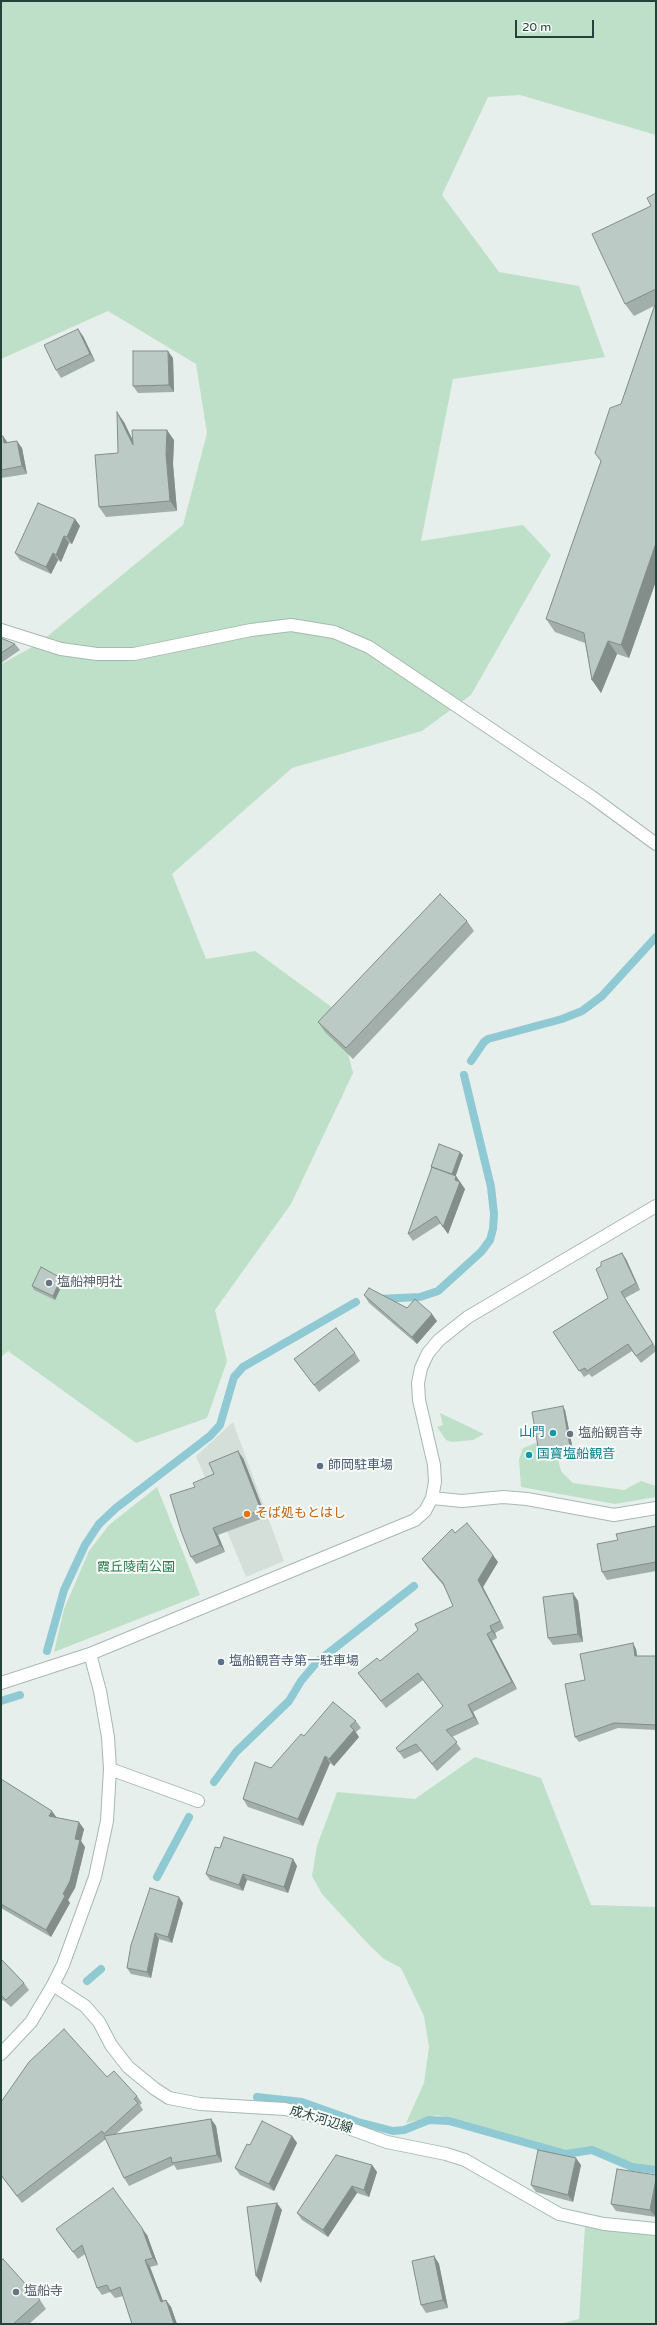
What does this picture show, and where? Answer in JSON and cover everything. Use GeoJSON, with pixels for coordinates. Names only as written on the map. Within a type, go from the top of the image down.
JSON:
{"type":"FeatureCollection","features":[{"type":"Feature","properties":{"kind":"street"},"geometry":{"type":"LineString","coordinates":[[1,630],[61,649],[97,654],[134,654],[251,630],[291,624],[334,632],[369,647],[592,797],[656,844]]}},
{"type":"Feature","properties":{"kind":"street"},"geometry":{"type":"LineString","coordinates":[[1,1683],[90,1654],[415,1520],[425,1511],[432,1498],[435,1482],[434,1465],[419,1400],[418,1383],[421,1368],[428,1353],[439,1340],[468,1317],[656,1206]]}},
{"type":"Feature","properties":{"kind":"street"},"geometry":{"type":"LineString","coordinates":[[432,1498],[462,1501],[503,1496],[614,1515],[656,1508]]}},
{"type":"Feature","properties":{"kind":"street"},"geometry":{"type":"LineString","coordinates":[[1,2054],[31,2022],[53,1986],[69,1949],[100,1857],[107,1821],[110,1769],[105,1717],[90,1654]]}},
{"type":"Feature","properties":{"kind":"street"},"geometry":{"type":"LineString","coordinates":[[110,1769],[198,1802]]}},
{"type":"Feature","properties":{"kind":"street","name":"成木河辺線"},"geometry":{"type":"LineString","coordinates":[[53,1986],[85,2006],[99,2022],[111,2045],[128,2067],[169,2098],[200,2104],[286,2109],[318,2117],[387,2142],[446,2154],[465,2160],[559,2214],[604,2224],[656,2228]]}},
{"type":"Feature","properties":{"kind":"shaded area"},"geometry":{"type":"Polygon","coordinates":[[[233,1422],[284,1561],[246,1577],[196,1456],[233,1422]]]}},
{"type":"Feature","properties":{"kind":"green space"},"geometry":{"type":"Polygon","coordinates":[[[1,1],[656,1],[656,135],[520,95],[488,97],[442,195],[499,272],[579,286],[605,357],[453,379],[421,541],[523,525],[551,555],[471,695],[422,731],[292,768],[172,874],[206,959],[255,951],[337,1011],[353,1073],[291,1204],[215,1310],[227,1361],[207,1418],[136,1443],[8,1351],[1,1357],[1,664],[38,644],[183,525],[207,433],[196,364],[108,311],[1,359],[1,1]]]}},
{"type":"Feature","properties":{"kind":"green space"},"geometry":{"type":"Polygon","coordinates":[[[440,1413],[484,1434],[473,1440],[452,1442],[446,1440],[437,1427],[443,1425],[440,1413]]]}},
{"type":"Feature","properties":{"kind":"green space"},"geometry":{"type":"Polygon","coordinates":[[[538,1442],[540,1457],[557,1455],[561,1471],[573,1483],[624,1490],[641,1481],[656,1486],[656,1497],[615,1504],[521,1487],[519,1459],[523,1448],[538,1442]]]}},
{"type":"Feature","properties":{"kind":"green space","name":"霞丘陵南公園"},"geometry":{"type":"Polygon","coordinates":[[[157,1487],[200,1595],[54,1652],[64,1609],[89,1551],[109,1525],[157,1487]]]}},
{"type":"Feature","properties":{"kind":"green space"},"geometry":{"type":"Polygon","coordinates":[[[475,1757],[541,1778],[591,1905],[656,1907],[656,2167],[648,2168],[626,2163],[591,2147],[566,2151],[437,2115],[406,2123],[424,2083],[429,2047],[424,2016],[401,1968],[384,1959],[371,1947],[322,1894],[312,1876],[317,1846],[337,1792],[415,1799],[475,1757]]]}},
{"type":"Feature","properties":{"kind":"green space"},"geometry":{"type":"Polygon","coordinates":[[[585,2226],[656,2234],[656,2324],[560,2324],[579,2319],[585,2226]]]}},
{"type":"Feature","properties":{"kind":"building"},"geometry":{"type":"Polygon","coordinates":[[[656,193],[656,289],[625,304],[592,234],[651,206],[647,198],[656,193]]]}},
{"type":"Feature","properties":{"kind":"building"},"geometry":{"type":"Polygon","coordinates":[[[656,302],[656,543],[621,645],[608,641],[592,680],[584,633],[546,619],[601,461],[595,453],[610,408],[621,404],[656,302]]]}},
{"type":"Feature","properties":{"kind":"building"},"geometry":{"type":"Polygon","coordinates":[[[78,329],[90,354],[56,370],[44,345],[78,329]]]}},
{"type":"Feature","properties":{"kind":"building"},"geometry":{"type":"Polygon","coordinates":[[[133,351],[168,351],[169,385],[133,386],[133,351]]]}},
{"type":"Feature","properties":{"kind":"building"},"geometry":{"type":"Polygon","coordinates":[[[117,412],[133,445],[132,430],[167,430],[166,454],[170,501],[99,507],[95,455],[118,453],[117,412]]]}},
{"type":"Feature","properties":{"kind":"building"},"geometry":{"type":"Polygon","coordinates":[[[1,436],[3,436],[4,443],[17,441],[22,466],[1,470],[1,436]]]}},
{"type":"Feature","properties":{"kind":"building"},"geometry":{"type":"Polygon","coordinates":[[[38,503],[75,519],[67,537],[64,536],[56,555],[53,553],[46,567],[15,553],[38,503]]]}},
{"type":"Feature","properties":{"kind":"building"},"geometry":{"type":"Polygon","coordinates":[[[1,638],[15,644],[1,653],[1,638]]]}},
{"type":"Feature","properties":{"kind":"building"},"geometry":{"type":"Polygon","coordinates":[[[440,894],[467,921],[346,1048],[318,1022],[440,894]]]}},
{"type":"Feature","properties":{"kind":"building"},"geometry":{"type":"Polygon","coordinates":[[[439,1144],[460,1152],[452,1174],[431,1167],[439,1144]]]}},
{"type":"Feature","properties":{"kind":"building"},"geometry":{"type":"Polygon","coordinates":[[[432,1167],[456,1176],[455,1180],[460,1182],[443,1227],[436,1216],[408,1234],[432,1167]]]}},
{"type":"Feature","properties":{"kind":"building"},"geometry":{"type":"Polygon","coordinates":[[[622,1253],[636,1283],[621,1292],[653,1344],[636,1356],[628,1344],[587,1371],[585,1368],[579,1371],[553,1332],[608,1298],[596,1269],[601,1266],[601,1262],[622,1253]]]}},
{"type":"Feature","properties":{"kind":"building"},"geometry":{"type":"Polygon","coordinates":[[[41,1267],[61,1278],[53,1296],[32,1286],[41,1267]]]}},
{"type":"Feature","properties":{"kind":"building"},"geometry":{"type":"Polygon","coordinates":[[[369,1288],[407,1308],[415,1299],[432,1314],[412,1337],[364,1295],[369,1288]]]}},
{"type":"Feature","properties":{"kind":"building"},"geometry":{"type":"Polygon","coordinates":[[[336,1328],[355,1353],[314,1385],[294,1359],[336,1328]]]}},
{"type":"Feature","properties":{"kind":"building","name":"山門"},"geometry":{"type":"Polygon","coordinates":[[[563,1406],[570,1447],[539,1452],[532,1412],[563,1406]]]}},
{"type":"Feature","properties":{"kind":"building"},"geometry":{"type":"Polygon","coordinates":[[[238,1451],[261,1510],[213,1528],[220,1545],[191,1557],[170,1495],[195,1487],[193,1483],[214,1474],[209,1463],[238,1451]]]}},
{"type":"Feature","properties":{"kind":"building"},"geometry":{"type":"Polygon","coordinates":[[[467,1523],[493,1555],[478,1580],[500,1621],[490,1626],[492,1631],[487,1634],[512,1682],[468,1705],[474,1717],[446,1730],[457,1742],[432,1764],[416,1744],[399,1752],[396,1748],[443,1706],[418,1673],[381,1701],[358,1673],[377,1658],[380,1661],[418,1630],[415,1624],[453,1606],[443,1583],[422,1559],[452,1529],[455,1533],[467,1523]]]}},
{"type":"Feature","properties":{"kind":"building"},"geometry":{"type":"Polygon","coordinates":[[[656,1526],[656,1562],[602,1572],[597,1544],[618,1540],[616,1534],[656,1526]]]}},
{"type":"Feature","properties":{"kind":"building"},"geometry":{"type":"Polygon","coordinates":[[[573,1593],[578,1634],[548,1638],[543,1597],[573,1593]]]}},
{"type":"Feature","properties":{"kind":"building"},"geometry":{"type":"Polygon","coordinates":[[[633,1643],[635,1656],[656,1656],[656,1725],[614,1723],[575,1737],[565,1684],[585,1680],[580,1654],[633,1643]]]}},
{"type":"Feature","properties":{"kind":"building"},"geometry":{"type":"Polygon","coordinates":[[[333,1702],[356,1721],[350,1726],[354,1730],[329,1759],[325,1756],[298,1819],[243,1799],[255,1762],[271,1768],[301,1734],[304,1736],[333,1702]]]}},
{"type":"Feature","properties":{"kind":"building"},"geometry":{"type":"Polygon","coordinates":[[[1,1779],[52,1811],[49,1816],[79,1822],[75,1839],[80,1840],[70,1881],[63,1894],[65,1896],[46,1930],[1,1904],[1,1779]]]}},
{"type":"Feature","properties":{"kind":"building"},"geometry":{"type":"Polygon","coordinates":[[[224,1837],[293,1859],[284,1887],[243,1874],[239,1885],[206,1874],[215,1847],[220,1848],[224,1837]]]}},
{"type":"Feature","properties":{"kind":"building"},"geometry":{"type":"Polygon","coordinates":[[[150,1888],[179,1897],[168,1937],[155,1933],[147,1972],[127,1968],[131,1945],[150,1888]]]}},
{"type":"Feature","properties":{"kind":"building"},"geometry":{"type":"Polygon","coordinates":[[[1,1959],[24,1983],[6,2000],[1,1995],[1,1959]]]}},
{"type":"Feature","properties":{"kind":"building"},"geometry":{"type":"Polygon","coordinates":[[[64,2029],[107,2077],[114,2071],[137,2096],[134,2099],[138,2103],[104,2134],[102,2131],[17,2196],[1,2175],[1,2102],[29,2062],[64,2029]]]}},
{"type":"Feature","properties":{"kind":"building"},"geometry":{"type":"Polygon","coordinates":[[[211,2119],[217,2155],[172,2163],[171,2157],[124,2178],[104,2136],[211,2119]]]}},
{"type":"Feature","properties":{"kind":"building"},"geometry":{"type":"Polygon","coordinates":[[[262,2121],[292,2136],[269,2184],[235,2168],[247,2144],[250,2145],[262,2121]]]}},
{"type":"Feature","properties":{"kind":"building"},"geometry":{"type":"Polygon","coordinates":[[[538,2150],[576,2158],[568,2195],[531,2185],[538,2150]]]}},
{"type":"Feature","properties":{"kind":"building"},"geometry":{"type":"Polygon","coordinates":[[[336,2155],[372,2165],[364,2190],[352,2186],[323,2230],[297,2213],[336,2155]]]}},
{"type":"Feature","properties":{"kind":"building"},"geometry":{"type":"Polygon","coordinates":[[[617,2169],[656,2175],[650,2210],[611,2204],[617,2169]]]}},
{"type":"Feature","properties":{"kind":"building"},"geometry":{"type":"Polygon","coordinates":[[[113,2188],[142,2228],[153,2258],[145,2260],[161,2302],[166,2300],[174,2324],[132,2324],[120,2287],[110,2291],[107,2285],[97,2288],[82,2245],[73,2252],[56,2229],[113,2188]]]}},
{"type":"Feature","properties":{"kind":"building"},"geometry":{"type":"Polygon","coordinates":[[[277,2203],[256,2276],[247,2207],[277,2203]]]}},
{"type":"Feature","properties":{"kind":"building"},"geometry":{"type":"Polygon","coordinates":[[[434,2256],[443,2300],[421,2305],[412,2261],[434,2256]]]}},
{"type":"Feature","properties":{"kind":"building","name":"塩船寺"},"geometry":{"type":"Polygon","coordinates":[[[3,2259],[40,2300],[13,2324],[1,2324],[1,2261],[3,2259]]]}},
{"type":"Feature","properties":{"kind":"waterway"},"geometry":{"type":"LineString","coordinates":[[471,1061],[484,1042],[488,1039],[562,1019],[582,1011],[602,996],[656,937]]}},
{"type":"Feature","properties":{"kind":"waterway"},"geometry":{"type":"LineString","coordinates":[[378,1299],[420,1297],[438,1291],[481,1252],[490,1240],[493,1229],[494,1214],[491,1187],[464,1075]]}},
{"type":"Feature","properties":{"kind":"waterway"},"geometry":{"type":"LineString","coordinates":[[47,1651],[64,1590],[85,1545],[99,1524],[116,1508],[210,1436],[220,1425],[234,1377],[243,1367],[356,1302]]}},
{"type":"Feature","properties":{"kind":"waterway"},"geometry":{"type":"LineString","coordinates":[[214,1782],[236,1752],[289,1701],[301,1681],[317,1662],[414,1586]]}},
{"type":"Feature","properties":{"kind":"waterway"},"geometry":{"type":"LineString","coordinates":[[1,1701],[20,1695]]}},
{"type":"Feature","properties":{"kind":"waterway"},"geometry":{"type":"LineString","coordinates":[[157,1877],[189,1817]]}},
{"type":"Feature","properties":{"kind":"waterway"},"geometry":{"type":"LineString","coordinates":[[87,1981],[101,1969]]}},
{"type":"Feature","properties":{"kind":"waterway"},"geometry":{"type":"LineString","coordinates":[[257,2097],[302,2102],[358,2122],[393,2131],[404,2130],[429,2120],[449,2121],[566,2154],[592,2150],[632,2167],[656,2170]]}},
{"type":"Feature","properties":{"kind":"place","name":"塩船神明社"},"geometry":{"type":"Point","coordinates":[49,1283]}},
{"type":"Feature","properties":{"kind":"place","name":"山門"},"geometry":{"type":"Point","coordinates":[553,1433]}},
{"type":"Feature","properties":{"kind":"place","name":"塩船観音寺"},"geometry":{"type":"Point","coordinates":[570,1434]}},
{"type":"Feature","properties":{"kind":"place","name":"国寶塩船観音"},"geometry":{"type":"Point","coordinates":[529,1455]}},
{"type":"Feature","properties":{"kind":"place","name":"師岡駐車場"},"geometry":{"type":"Point","coordinates":[320,1466]}},
{"type":"Feature","properties":{"kind":"place","name":"そば処もとはし"},"geometry":{"type":"Point","coordinates":[247,1514]}},
{"type":"Feature","properties":{"kind":"place","name":"塩船観音寺第一駐車場"},"geometry":{"type":"Point","coordinates":[221,1662]}},
{"type":"Feature","properties":{"kind":"place","name":"塩船寺"},"geometry":{"type":"Point","coordinates":[16,2292]}}]}
